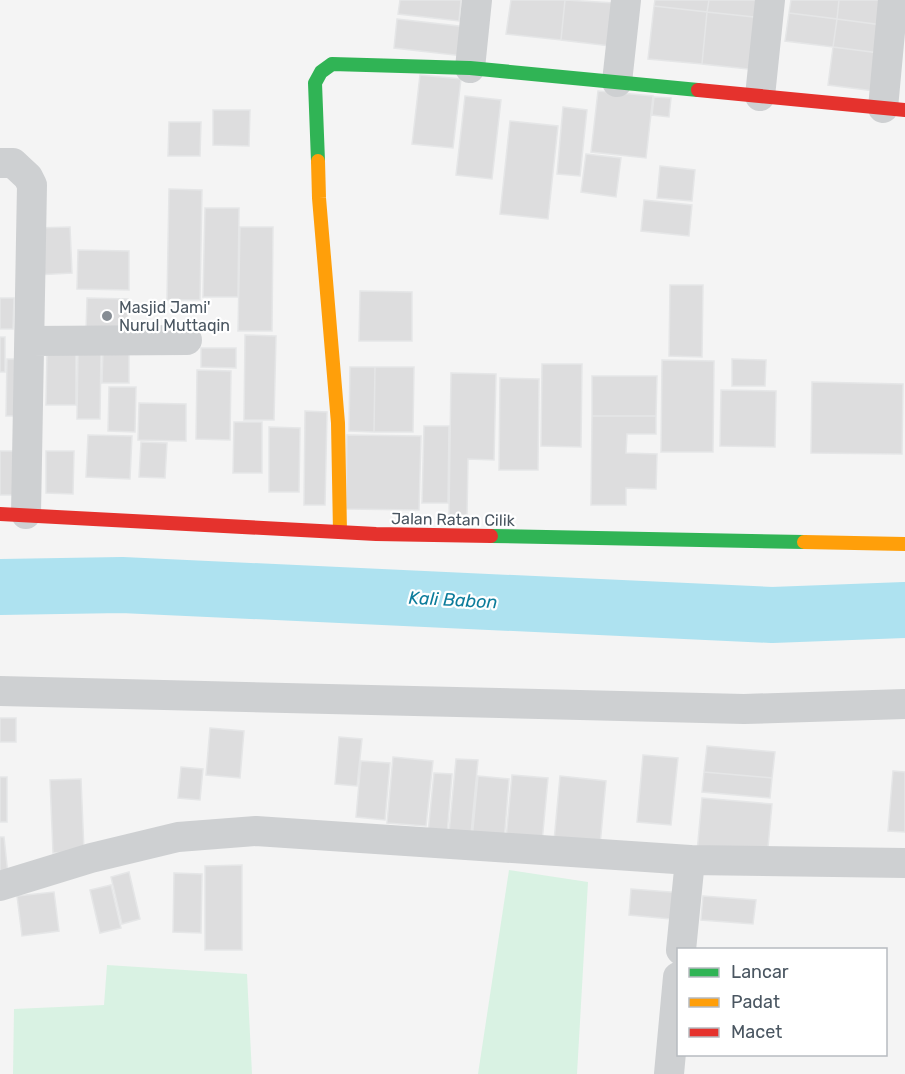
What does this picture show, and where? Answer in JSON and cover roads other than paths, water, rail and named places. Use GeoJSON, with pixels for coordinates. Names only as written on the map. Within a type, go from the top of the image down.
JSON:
{"type":"FeatureCollection","features":[{"type":"Feature","properties":{"kind":"street"},"geometry":{"type":"LineString","coordinates":[[470,68],[477,0]]}},
{"type":"Feature","properties":{"kind":"street"},"geometry":{"type":"LineString","coordinates":[[617,82],[626,0]]}},
{"type":"Feature","properties":{"kind":"street"},"geometry":{"type":"LineString","coordinates":[[760,96],[770,0]]}},
{"type":"Feature","properties":{"kind":"street"},"geometry":{"type":"LineString","coordinates":[[340,532],[338,423],[320,198],[315,83],[318,74],[323,69],[332,64],[470,68],[894,109],[894,0]]}},
{"type":"Feature","properties":{"kind":"street"},"geometry":{"type":"LineString","coordinates":[[7,163],[28,177],[32,185],[30,340],[13,514]]}},
{"type":"Feature","properties":{"kind":"street"},"geometry":{"type":"LineString","coordinates":[[30,340],[187,340]]}},
{"type":"Feature","properties":{"kind":"street","name":"Jalan Ratan Cilik"},"geometry":{"type":"LineString","coordinates":[[13,514],[340,532],[905,544]]}},
{"type":"Feature","properties":{"kind":"street"},"geometry":{"type":"LineString","coordinates":[[0,690],[744,709],[905,704]]}},
{"type":"Feature","properties":{"kind":"street"},"geometry":{"type":"LineString","coordinates":[[0,886],[91,858],[178,837],[256,831],[690,860],[905,863]]}},
{"type":"Feature","properties":{"kind":"street"},"geometry":{"type":"LineString","coordinates":[[681,948],[690,860]]}},
{"type":"Feature","properties":{"kind":"street"},"geometry":{"type":"LineString","coordinates":[[669,1074],[677,988]]}},
{"type":"Feature","properties":{"kind":"waterway","name":"Kali Babon"},"geometry":{"type":"LineString","coordinates":[[0,587],[122,585],[772,615],[905,610]]}},
{"type":"Feature","properties":{"kind":"place","name":"Masjid Jami' Nurul Muttaqin"},"geometry":{"type":"Point","coordinates":[107,316]}}]}
